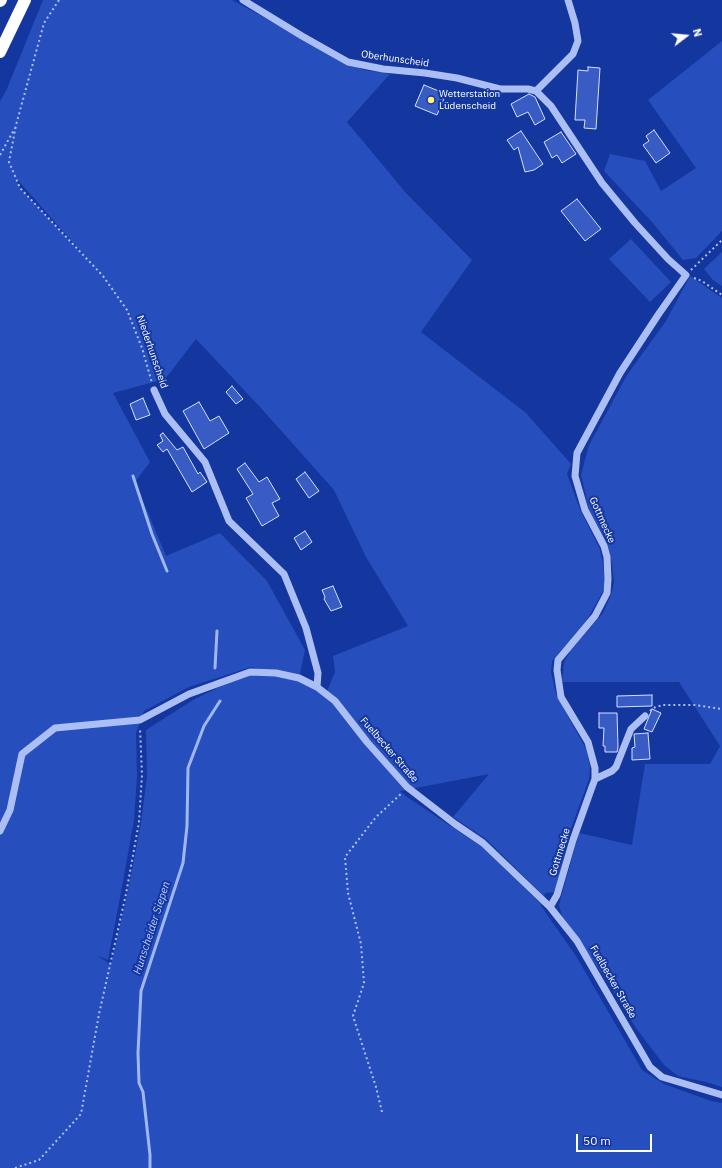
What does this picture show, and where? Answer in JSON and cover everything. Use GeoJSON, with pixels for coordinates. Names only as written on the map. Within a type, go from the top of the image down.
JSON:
{"type":"FeatureCollection","features":[{"type":"Feature","properties":{"kind":"highway"},"geometry":{"type":"LineString","coordinates":[[0,52],[25,0]]}},
{"type":"Feature","properties":{"kind":"street","name":"Oberhunscheid"},"geometry":{"type":"LineString","coordinates":[[243,0],[348,62],[382,69],[457,78],[500,89],[528,89],[536,91]]}},
{"type":"Feature","properties":{"kind":"street"},"geometry":{"type":"LineString","coordinates":[[568,0],[576,23],[578,41],[573,54],[536,91],[542,95],[551,106],[602,183],[635,223],[668,259],[686,275]]}},
{"type":"Feature","properties":{"kind":"street","name":"Gottmecke"},"geometry":{"type":"LineString","coordinates":[[550,907],[557,895],[572,840],[595,779],[595,768],[588,742],[561,697],[557,670],[558,660],[595,616],[607,593],[608,579],[604,546],[585,510],[575,476],[577,453],[620,373],[686,275]]}},
{"type":"Feature","properties":{"kind":"street","name":"Niederhunscheid"},"geometry":{"type":"LineString","coordinates":[[154,390],[165,414],[205,462],[228,521],[284,574],[306,628],[318,673],[317,687]]}},
{"type":"Feature","properties":{"kind":"street","name":"Fuelbecker Straße"},"geometry":{"type":"LineString","coordinates":[[0,831],[10,810],[22,754],[55,728],[140,720],[189,694],[250,672],[276,672],[299,678],[317,687],[335,701],[367,742],[407,788],[483,843],[550,907],[577,941],[650,1067],[662,1077],[722,1095]]}},
{"type":"Feature","properties":{"kind":"street"},"geometry":{"type":"LineString","coordinates":[[595,779],[612,771],[616,767],[631,729],[645,716]]}},
{"type":"Feature","properties":{"kind":"path","name":"Niederhunscheid"},"geometry":{"type":"LineString","coordinates":[[59,0],[44,23],[16,125],[9,162],[20,188],[103,276],[127,310],[142,348],[154,390]]}},
{"type":"Feature","properties":{"kind":"path"},"geometry":{"type":"LineString","coordinates":[[0,155],[16,125]]}},
{"type":"Feature","properties":{"kind":"path"},"geometry":{"type":"LineString","coordinates":[[722,240],[686,275],[702,281],[722,295]]}},
{"type":"Feature","properties":{"kind":"path"},"geometry":{"type":"LineString","coordinates":[[645,716],[653,708],[663,705],[695,705],[722,708]]}},
{"type":"Feature","properties":{"kind":"path"},"geometry":{"type":"LineString","coordinates":[[15,1168],[39,1160],[81,1114],[99,1014],[126,894],[139,822],[142,775],[140,720]]}},
{"type":"Feature","properties":{"kind":"path"},"geometry":{"type":"LineString","coordinates":[[382,1112],[376,1087],[352,1016],[364,982],[361,944],[348,894],[345,857],[376,817],[407,788]]}},
{"type":"Feature","properties":{"kind":"shaded area"},"geometry":{"type":"Polygon","coordinates":[[[43,0],[232,0],[347,63],[364,70],[390,74],[347,122],[406,193],[472,260],[421,332],[526,413],[571,464],[567,474],[581,512],[599,547],[605,579],[603,591],[587,620],[552,661],[551,672],[556,694],[586,749],[590,766],[589,779],[569,834],[559,880],[554,892],[545,893],[544,896],[486,839],[453,817],[489,774],[400,791],[482,847],[541,904],[576,956],[642,1070],[664,1084],[711,1101],[722,1103],[722,1168],[0,1168],[0,101],[6,91],[43,0]],[[16,178],[20,188],[90,262],[16,178]],[[196,339],[165,379],[113,393],[150,462],[135,482],[166,556],[220,533],[267,581],[305,650],[299,678],[326,694],[335,672],[333,656],[408,626],[366,557],[334,490],[260,407],[196,339]],[[251,667],[189,687],[144,711],[136,733],[137,776],[134,820],[108,960],[98,956],[111,965],[127,896],[141,823],[147,776],[146,730],[193,700],[250,672],[293,677],[251,667]]]}},
{"type":"Feature","properties":{"kind":"shaded area"},"geometry":{"type":"Polygon","coordinates":[[[722,41],[722,231],[696,258],[683,260],[652,222],[604,171],[610,154],[645,161],[661,191],[696,168],[648,100],[722,41]]]}},
{"type":"Feature","properties":{"kind":"shaded area"},"geometry":{"type":"Polygon","coordinates":[[[631,239],[671,282],[650,302],[609,259],[631,239]]]}},
{"type":"Feature","properties":{"kind":"shaded area"},"geometry":{"type":"Polygon","coordinates":[[[722,252],[722,286],[713,280],[704,269],[722,252]]]}},
{"type":"Feature","properties":{"kind":"shaded area"},"geometry":{"type":"Polygon","coordinates":[[[690,276],[722,298],[722,1087],[678,1076],[664,1065],[636,1028],[605,978],[562,916],[559,905],[579,833],[632,845],[645,764],[710,764],[720,746],[679,682],[562,682],[564,662],[571,650],[603,613],[611,595],[614,582],[612,563],[608,548],[589,509],[581,475],[589,445],[627,375],[666,321],[690,276]]]}},
{"type":"Feature","properties":{"kind":"building"},"geometry":{"type":"Polygon","coordinates":[[[588,67],[600,68],[596,129],[584,128],[585,120],[575,120],[578,70],[588,71],[588,67]]]}},
{"type":"Feature","properties":{"kind":"building","name":"Wetterstation Lüdenscheid"},"geometry":{"type":"Polygon","coordinates":[[[424,85],[446,94],[437,115],[415,106],[424,85]]]}},
{"type":"Feature","properties":{"kind":"building"},"geometry":{"type":"Polygon","coordinates":[[[529,94],[535,97],[545,119],[535,125],[528,112],[517,117],[511,104],[529,94]]]}},
{"type":"Feature","properties":{"kind":"building"},"geometry":{"type":"Polygon","coordinates":[[[654,130],[670,153],[656,163],[643,145],[649,141],[646,136],[654,130]]]}},
{"type":"Feature","properties":{"kind":"building"},"geometry":{"type":"Polygon","coordinates":[[[521,131],[543,164],[534,170],[525,172],[518,147],[514,150],[507,140],[521,131]]]}},
{"type":"Feature","properties":{"kind":"building"},"geometry":{"type":"Polygon","coordinates":[[[561,132],[576,154],[562,163],[557,155],[552,158],[544,142],[561,132]]]}},
{"type":"Feature","properties":{"kind":"building"},"geometry":{"type":"Polygon","coordinates":[[[577,199],[601,229],[585,241],[561,211],[577,199]]]}},
{"type":"Feature","properties":{"kind":"building"},"geometry":{"type":"Polygon","coordinates":[[[232,386],[243,399],[236,404],[226,392],[232,386]]]}},
{"type":"Feature","properties":{"kind":"building"},"geometry":{"type":"Polygon","coordinates":[[[143,398],[150,415],[136,420],[130,404],[143,398]]]}},
{"type":"Feature","properties":{"kind":"building"},"geometry":{"type":"Polygon","coordinates":[[[199,402],[210,421],[219,416],[229,433],[204,449],[183,411],[199,402]]]}},
{"type":"Feature","properties":{"kind":"building"},"geometry":{"type":"Polygon","coordinates":[[[163,433],[177,450],[183,447],[198,474],[200,472],[207,482],[192,492],[167,449],[163,452],[157,445],[163,441],[160,435],[163,433]]]}},
{"type":"Feature","properties":{"kind":"building"},"geometry":{"type":"Polygon","coordinates":[[[245,463],[259,482],[267,477],[280,499],[272,503],[279,516],[262,526],[246,498],[253,494],[237,469],[245,463]]]}},
{"type":"Feature","properties":{"kind":"building"},"geometry":{"type":"Polygon","coordinates":[[[305,472],[319,491],[309,498],[296,479],[305,472]]]}},
{"type":"Feature","properties":{"kind":"building"},"geometry":{"type":"Polygon","coordinates":[[[305,531],[312,542],[301,550],[294,538],[305,531]]]}},
{"type":"Feature","properties":{"kind":"building"},"geometry":{"type":"Polygon","coordinates":[[[333,586],[342,607],[331,611],[324,599],[325,597],[322,590],[333,586]]]}},
{"type":"Feature","properties":{"kind":"building"},"geometry":{"type":"Polygon","coordinates":[[[652,695],[652,706],[617,707],[617,696],[652,695]]]}},
{"type":"Feature","properties":{"kind":"building"},"geometry":{"type":"Polygon","coordinates":[[[652,709],[661,713],[652,732],[644,729],[652,709]]]}},
{"type":"Feature","properties":{"kind":"building"},"geometry":{"type":"Polygon","coordinates":[[[599,713],[617,713],[617,752],[605,752],[605,746],[603,746],[604,728],[599,728],[599,713]]]}},
{"type":"Feature","properties":{"kind":"building"},"geometry":{"type":"Polygon","coordinates":[[[648,733],[650,759],[632,760],[632,748],[635,747],[634,734],[648,733]]]}},
{"type":"Feature","properties":{"kind":"waterway","name":"Hunscheider Siepen"},"geometry":{"type":"LineString","coordinates":[[133,476],[152,534],[167,571]]}},
{"type":"Feature","properties":{"kind":"waterway","name":"Hunscheider Siepen"},"geometry":{"type":"LineString","coordinates":[[215,668],[217,631]]}},
{"type":"Feature","properties":{"kind":"waterway","name":"Hunscheider Siepen"},"geometry":{"type":"LineString","coordinates":[[150,1168],[143,1092],[139,1083],[138,1053],[141,991],[183,863],[187,826],[188,768],[204,726],[220,701]]}},
{"type":"Feature","properties":{"kind":"place","name":"Wetterstation Lüdenscheid"},"geometry":{"type":"Point","coordinates":[431,100]}}]}
